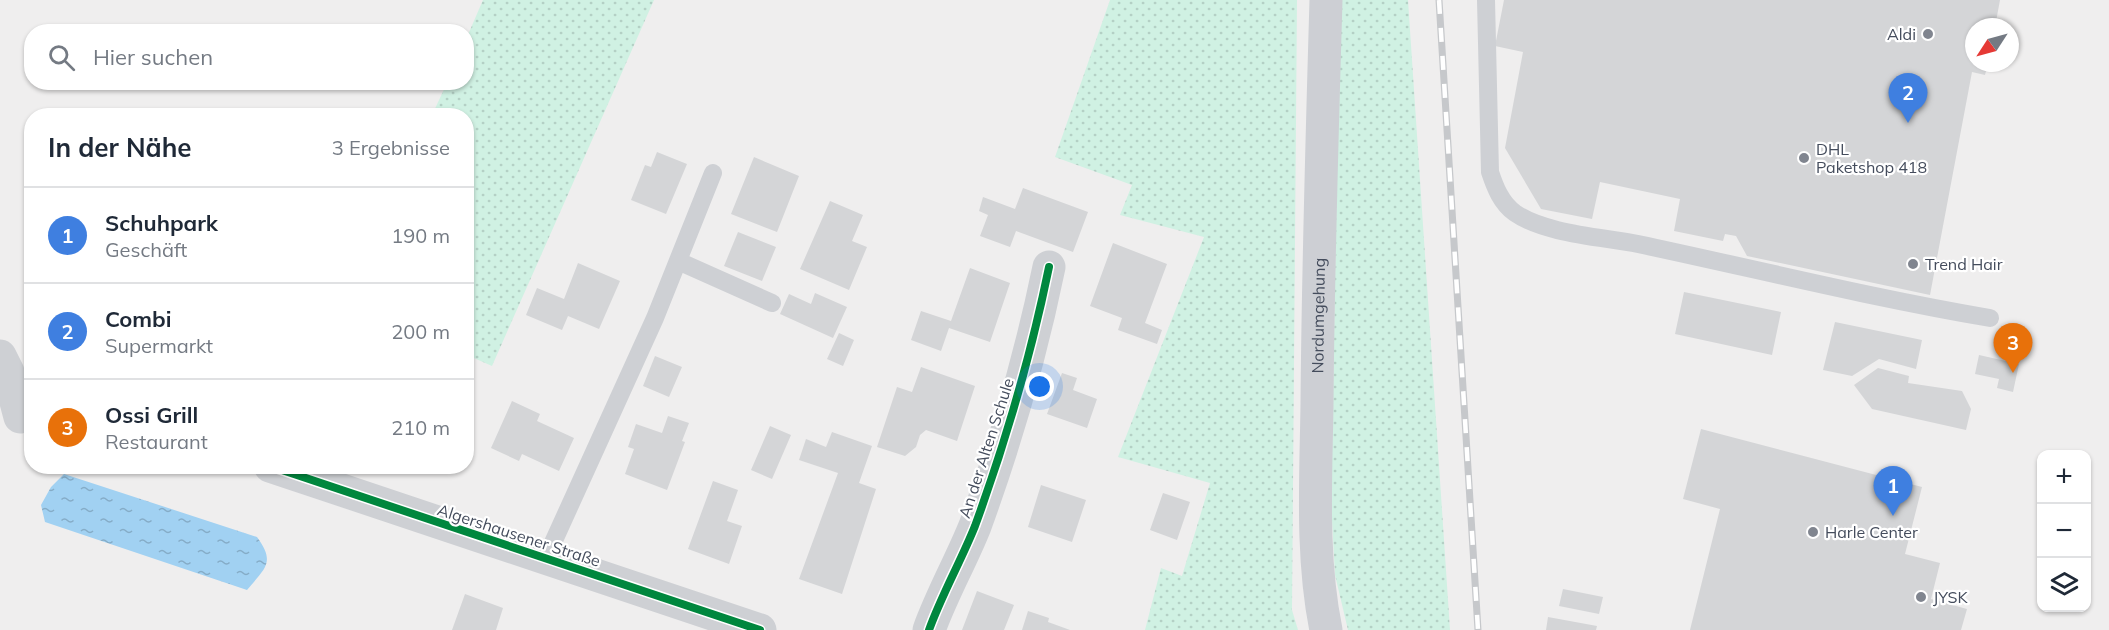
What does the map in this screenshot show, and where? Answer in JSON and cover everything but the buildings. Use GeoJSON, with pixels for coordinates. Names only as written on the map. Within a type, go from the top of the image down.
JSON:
{"type":"FeatureCollection","features":[{"type":"Feature","properties":{"kind":"main road","name":"Nordumgehung"},"geometry":{"type":"LineString","coordinates":[[1326,0],[1317,383],[1316,546],[1320,603],[1326,630]]}},
{"type":"Feature","properties":{"kind":"street","name":"An der Alten Schule"},"geometry":{"type":"LineString","coordinates":[[929,630],[974,528],[1015,407],[1049,267]]}},
{"type":"Feature","properties":{"kind":"street"},"geometry":{"type":"LineString","coordinates":[[0,356],[8,372],[17,420]]}},
{"type":"Feature","properties":{"kind":"street","name":"Algershausener Straße"},"geometry":{"type":"LineString","coordinates":[[294,474],[760,630]]}},
{"type":"Feature","properties":{"kind":"lane"},"geometry":{"type":"LineString","coordinates":[[1486,0],[1490,172],[1496,192],[1515,213],[1545,227],[1637,244],[1908,304],[1990,318]]}},
{"type":"Feature","properties":{"kind":"lane","name":"Algershausener Straße"},"geometry":{"type":"LineString","coordinates":[[546,558],[655,318],[713,173]]}},
{"type":"Feature","properties":{"kind":"lane"},"geometry":{"type":"LineString","coordinates":[[678,261],[772,303]]}},
{"type":"Feature","properties":{"kind":"green space"},"geometry":{"type":"Polygon","coordinates":[[[483,0],[654,0],[492,366],[474,358],[474,108],[435,108],[444,90],[474,90],[473,24],[483,0]]]}},
{"type":"Feature","properties":{"kind":"green space"},"geometry":{"type":"Polygon","coordinates":[[[1110,0],[1297,0],[1292,610],[1298,630],[1145,630],[1161,568],[1182,576],[1210,483],[1118,457],[1204,237],[1120,215],[1132,185],[1055,157],[1110,0]]]}},
{"type":"Feature","properties":{"kind":"green space"},"geometry":{"type":"Polygon","coordinates":[[[1340,0],[1408,0],[1450,630],[1348,630],[1335,575],[1331,502],[1340,0]]]}},
{"type":"Feature","properties":{"kind":"water"},"geometry":{"type":"Polygon","coordinates":[[[64,474],[257,537],[266,553],[266,565],[247,590],[45,522],[41,505],[51,487],[64,474]]]}},
{"type":"Feature","properties":{"kind":"railway"},"geometry":{"type":"LineString","coordinates":[[1439,0],[1478,630]]}},
{"type":"Feature","properties":{"kind":"cycle path"},"geometry":{"type":"LineString","coordinates":[[929,630],[975,526],[997,462],[1026,365],[1049,267]]}},
{"type":"Feature","properties":{"kind":"cycle path"},"geometry":{"type":"LineString","coordinates":[[294,474],[760,630]]}},
{"type":"Feature","properties":{"kind":"place","name":"Aldi"},"geometry":{"type":"Point","coordinates":[1928,34]}},
{"type":"Feature","properties":{"kind":"place","name":"Combi"},"geometry":{"type":"Point","coordinates":[1908,123]}},
{"type":"Feature","properties":{"kind":"place","name":"DHL Paketshop 418"},"geometry":{"type":"Point","coordinates":[1804,158]}},
{"type":"Feature","properties":{"kind":"place","name":"Trend Hair"},"geometry":{"type":"Point","coordinates":[1913,264]}},
{"type":"Feature","properties":{"kind":"place","name":"Ossi Grill"},"geometry":{"type":"Point","coordinates":[2013,373]}},
{"type":"Feature","properties":{"kind":"place","name":"Schuhpark"},"geometry":{"type":"Point","coordinates":[1893,516]}},
{"type":"Feature","properties":{"kind":"place","name":"Harle Center"},"geometry":{"type":"Point","coordinates":[1813,532]}},
{"type":"Feature","properties":{"kind":"place","name":"JYSK"},"geometry":{"type":"Point","coordinates":[1921,597]}}]}
